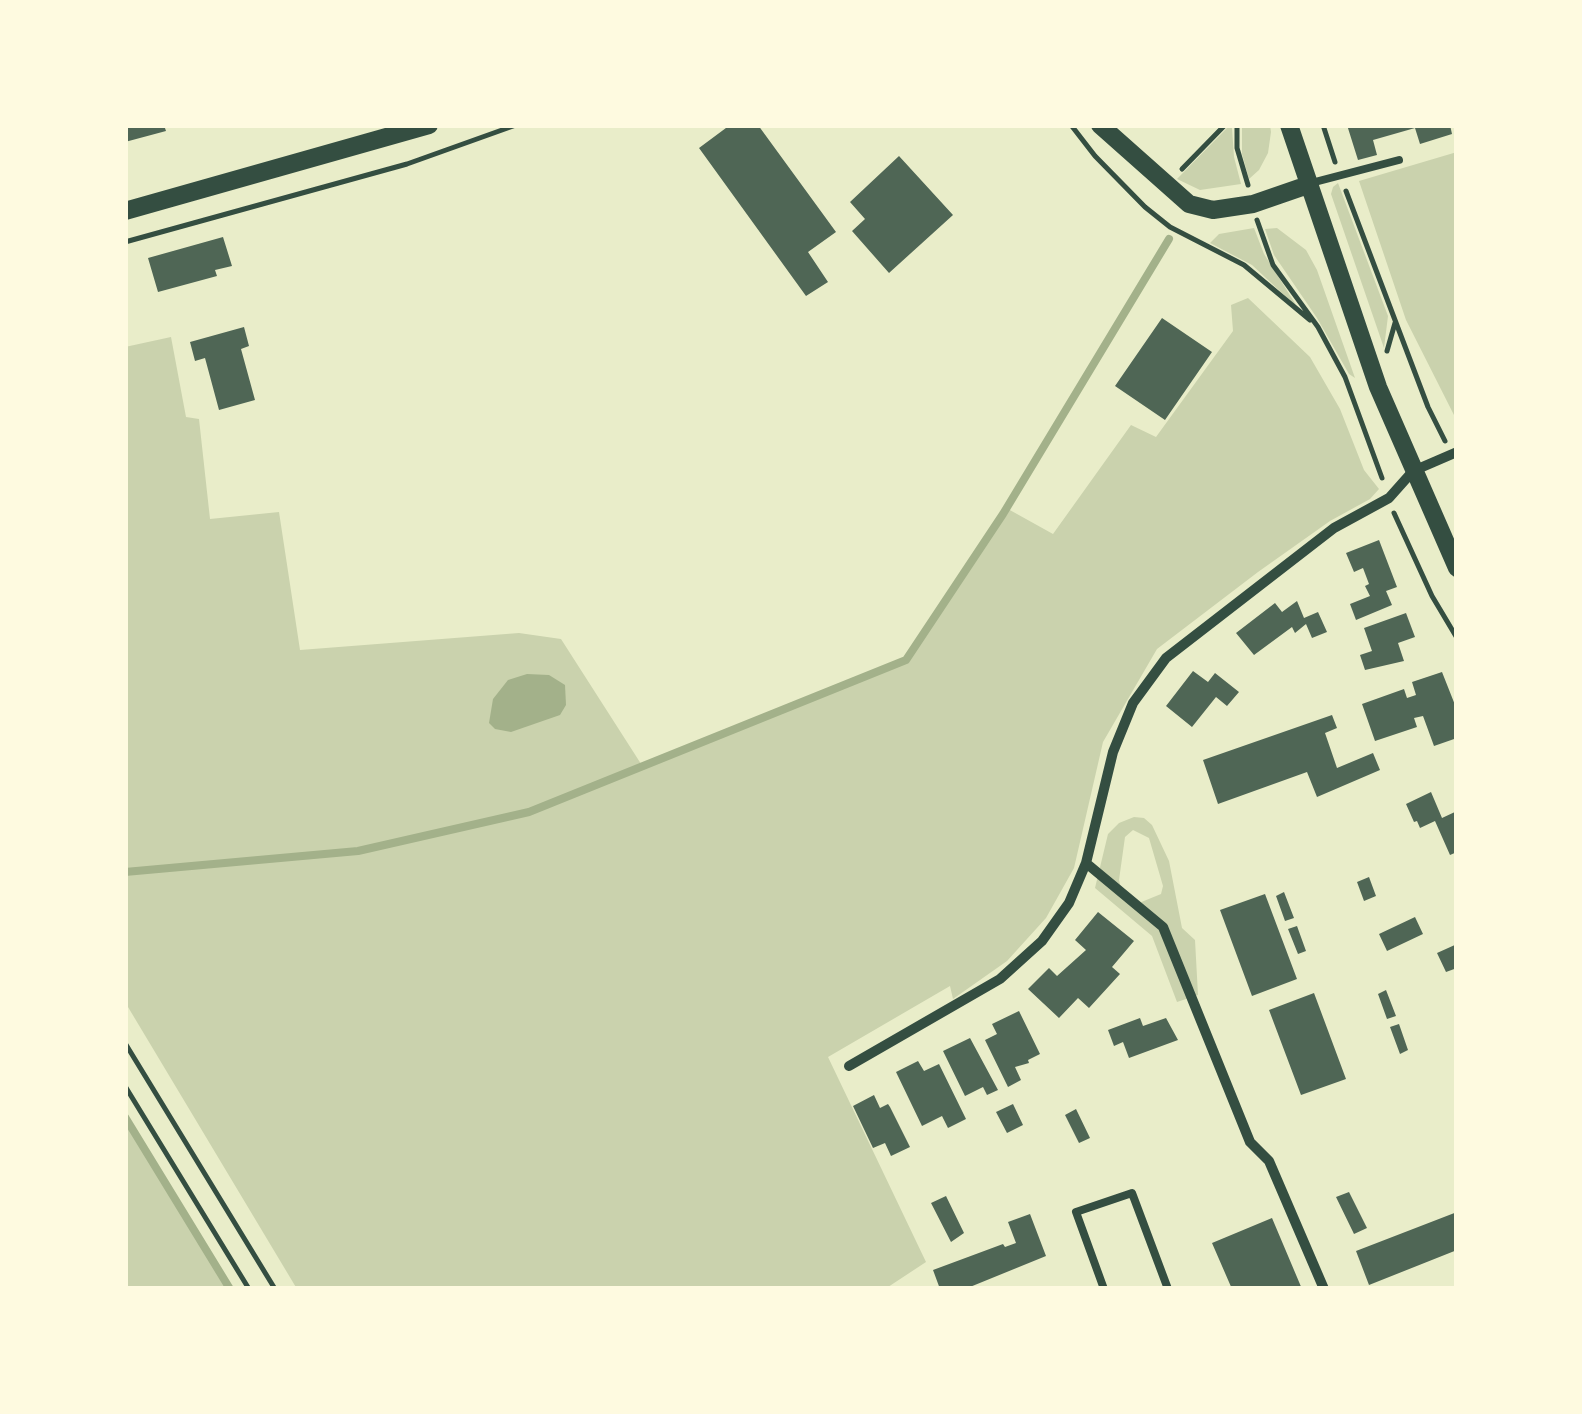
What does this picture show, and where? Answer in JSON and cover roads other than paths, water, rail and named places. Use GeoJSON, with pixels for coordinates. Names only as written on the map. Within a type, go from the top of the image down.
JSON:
{"type":"FeatureCollection","features":[{"type":"Feature","properties":{"kind":"street"},"geometry":{"type":"LineString","coordinates":[[125,212],[429,125]]}},
{"type":"Feature","properties":{"kind":"street"},"geometry":{"type":"LineString","coordinates":[[1100,125],[1189,204],[1213,210],[1253,204],[1308,184]]}},
{"type":"Feature","properties":{"kind":"street"},"geometry":{"type":"LineString","coordinates":[[1289,125],[1378,388],[1457,568]]}},
{"type":"Feature","properties":{"kind":"street"},"geometry":{"type":"LineString","coordinates":[[849,1066],[1000,979],[1042,940],[1070,904],[1086,863],[1113,752],[1133,703],[1166,658],[1334,528],[1390,498],[1413,471],[1454,454]]}},
{"type":"Feature","properties":{"kind":"street"},"geometry":{"type":"LineString","coordinates":[[1086,863],[1162,926],[1250,1142],[1269,1161],[1324,1289]]}},
{"type":"Feature","properties":{"kind":"lane"},"geometry":{"type":"LineString","coordinates":[[1308,184],[1398,160]]}},
{"type":"Feature","properties":{"kind":"lane"},"geometry":{"type":"LineString","coordinates":[[1104,1289],[1076,1212],[1132,1192],[1168,1289]]}},
{"type":"Feature","properties":{"kind":"waterway"},"geometry":{"type":"LineString","coordinates":[[125,872],[358,851],[529,812],[906,660],[1003,514],[1169,239]]}},
{"type":"Feature","properties":{"kind":"waterway"},"geometry":{"type":"LineString","coordinates":[[125,1117],[230,1289]]}}]}
